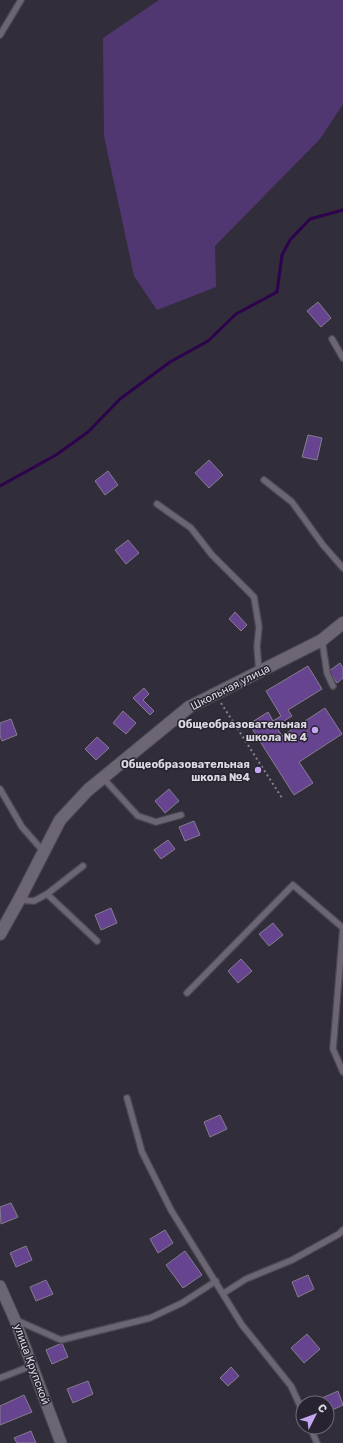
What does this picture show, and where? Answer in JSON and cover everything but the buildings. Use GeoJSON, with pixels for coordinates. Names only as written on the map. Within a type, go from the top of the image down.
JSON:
{"type":"FeatureCollection","features":[{"type":"Feature","properties":{"kind":"street","name":"Школьная улица"},"geometry":{"type":"LineString","coordinates":[[0,934],[19,900],[42,851],[60,820],[88,790],[189,707],[322,640],[343,623]]}},
{"type":"Feature","properties":{"kind":"street","name":"улица Крупской"},"geometry":{"type":"LineString","coordinates":[[0,1286],[15,1320],[60,1443]]}},
{"type":"Feature","properties":{"kind":"lane"},"geometry":{"type":"LineString","coordinates":[[0,35],[21,0]]}},
{"type":"Feature","properties":{"kind":"lane"},"geometry":{"type":"LineString","coordinates":[[332,339],[343,358]]}},
{"type":"Feature","properties":{"kind":"lane"},"geometry":{"type":"LineString","coordinates":[[264,480],[292,502],[322,545],[343,568]]}},
{"type":"Feature","properties":{"kind":"lane"},"geometry":{"type":"LineString","coordinates":[[157,504],[190,528],[225,569],[254,597],[259,627],[257,646],[259,672]]}},
{"type":"Feature","properties":{"kind":"lane"},"geometry":{"type":"LineString","coordinates":[[322,640],[327,673],[333,686]]}},
{"type":"Feature","properties":{"kind":"lane"},"geometry":{"type":"LineString","coordinates":[[103,778],[138,816],[156,822],[180,815]]}},
{"type":"Feature","properties":{"kind":"lane"},"geometry":{"type":"LineString","coordinates":[[0,789],[22,827],[42,851]]}},
{"type":"Feature","properties":{"kind":"lane"},"geometry":{"type":"LineString","coordinates":[[19,900],[34,901],[47,894],[83,866]]}},
{"type":"Feature","properties":{"kind":"lane"},"geometry":{"type":"LineString","coordinates":[[186,993],[293,885],[343,928],[333,1049],[343,1072]]}},
{"type":"Feature","properties":{"kind":"lane"},"geometry":{"type":"LineString","coordinates":[[47,894],[97,942]]}},
{"type":"Feature","properties":{"kind":"lane"},"geometry":{"type":"LineString","coordinates":[[127,1098],[142,1152],[171,1210],[216,1280],[242,1325],[291,1386],[295,1395]]}},
{"type":"Feature","properties":{"kind":"lane"},"geometry":{"type":"LineString","coordinates":[[224,1293],[246,1279],[292,1260],[339,1234],[343,1230]]}},
{"type":"Feature","properties":{"kind":"lane"},"geometry":{"type":"LineString","coordinates":[[15,1320],[60,1340],[150,1318],[182,1303],[216,1280]]}},
{"type":"Feature","properties":{"kind":"lane"},"geometry":{"type":"LineString","coordinates":[[0,1378],[31,1366]]}},
{"type":"Feature","properties":{"kind":"path"},"geometry":{"type":"LineString","coordinates":[[215,693],[282,798]]}},
{"type":"Feature","properties":{"kind":"shaded area"},"geometry":{"type":"Polygon","coordinates":[[[159,0],[343,0],[343,104],[320,139],[215,246],[216,287],[157,310],[134,276],[104,136],[103,38],[159,0]]]}},
{"type":"Feature","properties":{"kind":"waterway"},"geometry":{"type":"LineString","coordinates":[[0,486],[56,455],[88,432],[120,399],[170,362],[208,341],[236,314],[277,292],[282,255],[290,240],[310,219],[343,210]]}},
{"type":"Feature","properties":{"kind":"place","name":"Общеобразовательная школа № 4"},"geometry":{"type":"Point","coordinates":[315,730]}},
{"type":"Feature","properties":{"kind":"place","name":"Общеобразовательная школа №4"},"geometry":{"type":"Point","coordinates":[258,770]}}]}
